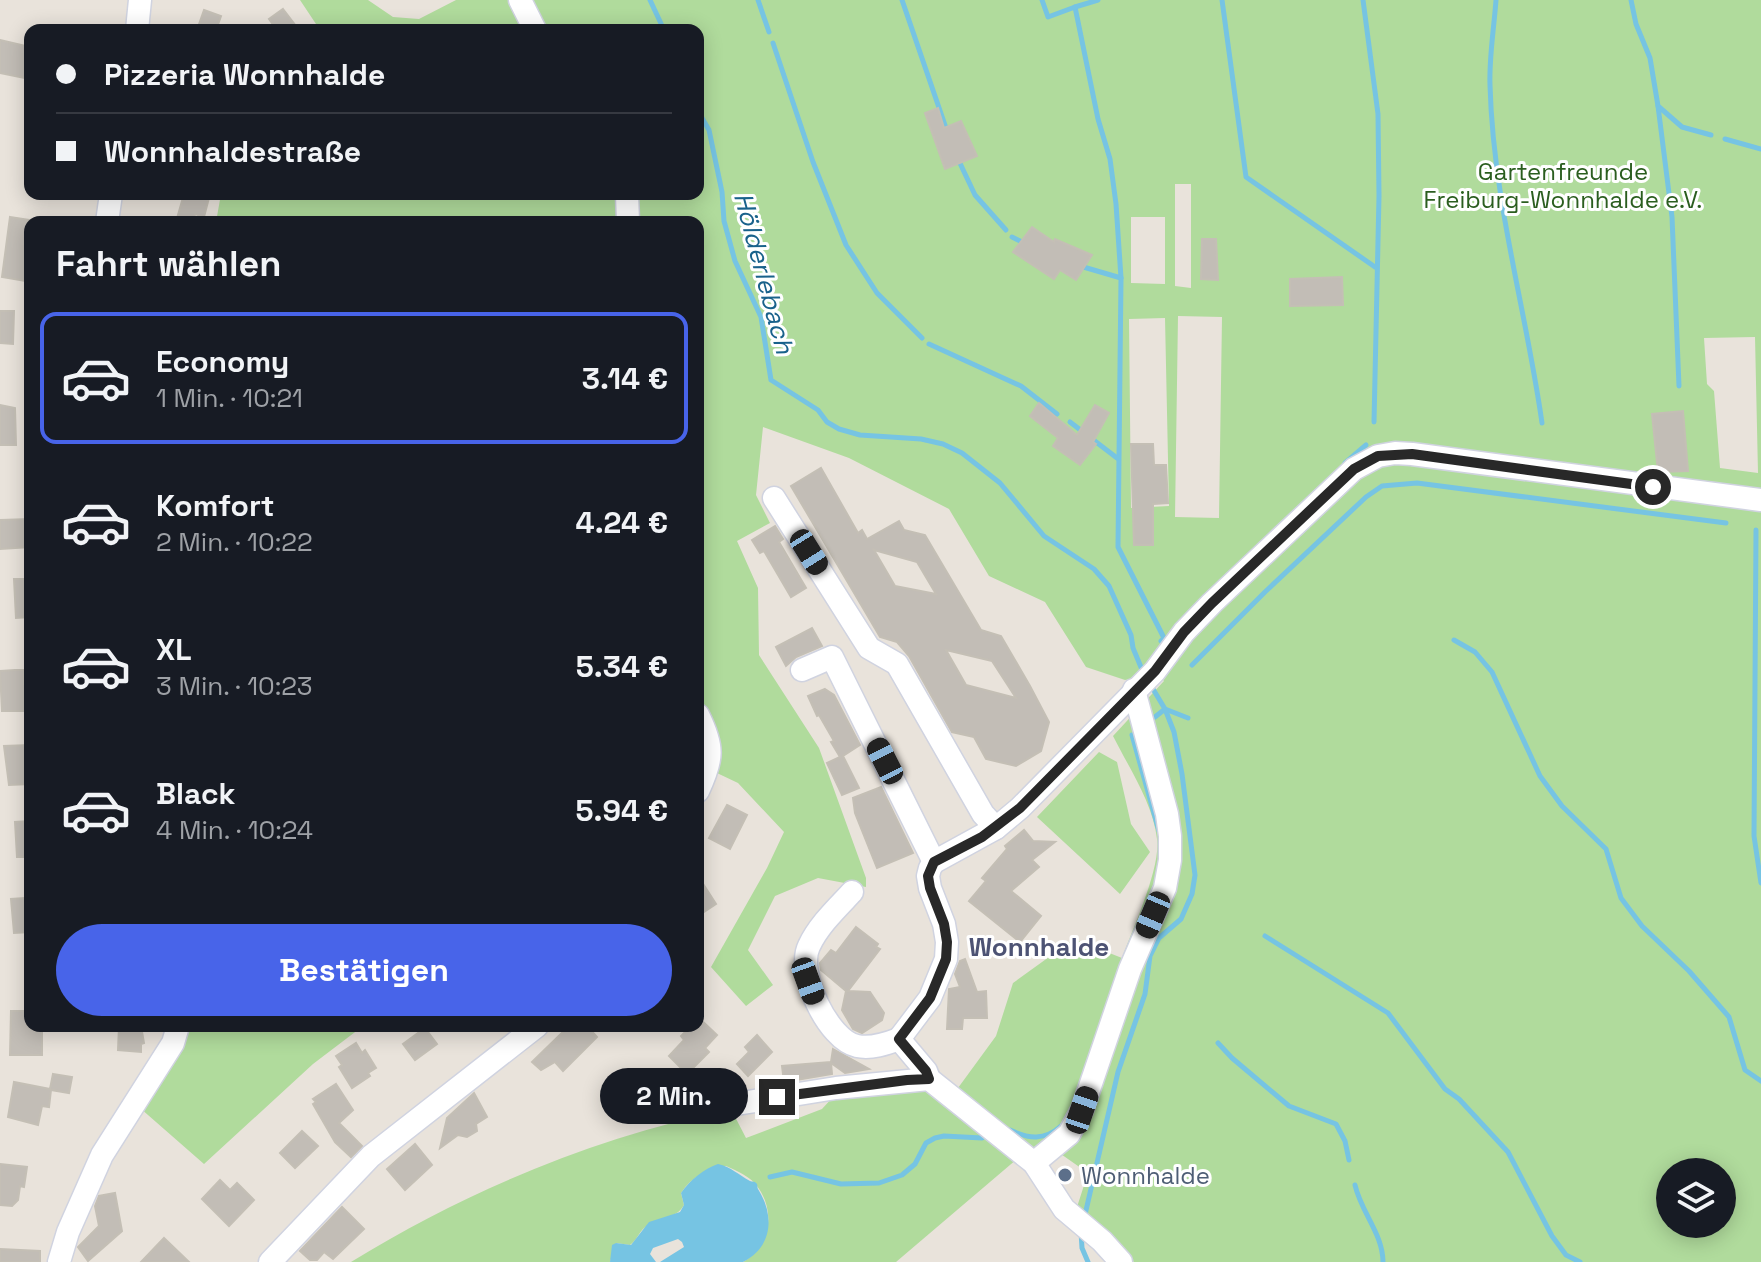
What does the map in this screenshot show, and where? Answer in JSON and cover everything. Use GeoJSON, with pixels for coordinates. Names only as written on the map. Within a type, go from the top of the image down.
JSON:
{"type":"FeatureCollection","features":[{"type":"Feature","properties":{"kind":"street"},"geometry":{"type":"LineString","coordinates":[[138,24],[140,0]]}},
{"type":"Feature","properties":{"kind":"street"},"geometry":{"type":"LineString","coordinates":[[520,0],[532,24]]}},
{"type":"Feature","properties":{"kind":"street"},"geometry":{"type":"LineString","coordinates":[[852,892],[807,948],[805,966],[815,1000],[831,1026],[843,1040],[854,1046],[869,1047],[899,1039],[930,998],[946,959],[944,924],[928,876],[934,862],[996,828],[1020,808],[1155,671],[1184,632],[1252,563],[1354,469],[1378,456],[1412,454],[1761,500]]}},
{"type":"Feature","properties":{"kind":"street"},"geometry":{"type":"LineString","coordinates":[[774,498],[869,648],[897,664],[983,814],[996,828]]}},
{"type":"Feature","properties":{"kind":"street"},"geometry":{"type":"LineString","coordinates":[[802,670],[832,657],[934,862]]}},
{"type":"Feature","properties":{"kind":"street"},"geometry":{"type":"LineString","coordinates":[[1034,1163],[1069,1134],[1082,1110],[1130,969],[1165,888],[1170,860],[1167,814],[1136,688]]}},
{"type":"Feature","properties":{"kind":"street"},"geometry":{"type":"LineString","coordinates":[[704,726],[711,750],[710,765],[704,778]]}},
{"type":"Feature","properties":{"kind":"street"},"geometry":{"type":"LineString","coordinates":[[59,1262],[68,1232],[102,1155],[173,1043],[176,1032]]}},
{"type":"Feature","properties":{"kind":"street"},"geometry":{"type":"LineString","coordinates":[[270,1262],[371,1156],[529,1032]]}},
{"type":"Feature","properties":{"kind":"street"},"geometry":{"type":"LineString","coordinates":[[899,1039],[929,1079],[1034,1163],[1052,1194],[1121,1262]]}},
{"type":"Feature","properties":{"kind":"street"},"geometry":{"type":"LineString","coordinates":[[717,1107],[836,1088],[929,1079]]}},
{"type":"Feature","properties":{"kind":"green space","name":"Gartenfreunde Freiburg-Wonnhalde e.V."},"geometry":{"type":"Polygon","coordinates":[[[300,0],[368,0],[393,17],[419,19],[456,0],[1761,0],[1761,1262],[1134,1262],[1094,1232],[1077,1207],[1088,1173],[1048,1145],[1030,1148],[958,1088],[996,1036],[1013,983],[1074,939],[1122,958],[1155,866],[1157,839],[1146,799],[1113,736],[1164,681],[1148,663],[1125,680],[1086,667],[1045,602],[989,576],[949,509],[849,458],[763,427],[756,495],[770,523],[737,541],[758,588],[759,655],[819,748],[866,878],[866,887],[818,878],[775,896],[748,950],[773,985],[746,1006],[711,967],[784,832],[738,783],[704,767],[704,216],[217,216],[220,200],[704,200],[704,24],[316,24],[300,0]],[[1175,184],[1175,286],[1191,288],[1191,184],[1175,184]],[[1131,217],[1131,283],[1165,284],[1165,217],[1131,217]],[[1178,316],[1175,517],[1219,518],[1222,317],[1178,316]],[[1165,318],[1129,319],[1131,508],[1169,506],[1165,318]],[[1755,337],[1704,338],[1707,384],[1714,391],[1720,468],[1758,473],[1755,337]]]}},
{"type":"Feature","properties":{"kind":"green space"},"geometry":{"type":"Polygon","coordinates":[[[1099,752],[1117,762],[1131,824],[1150,852],[1120,894],[1037,817],[1099,752]]]}},
{"type":"Feature","properties":{"kind":"green space"},"geometry":{"type":"Polygon","coordinates":[[[171,1032],[355,1032],[313,1064],[204,1164],[132,1101],[171,1032]]]}},
{"type":"Feature","properties":{"kind":"green space"},"geometry":{"type":"Polygon","coordinates":[[[938,1088],[1017,1159],[896,1262],[743,1262],[765,1238],[767,1206],[755,1183],[726,1166],[707,1171],[690,1182],[681,1193],[684,1205],[681,1210],[643,1229],[630,1245],[616,1243],[610,1262],[351,1262],[487,1189],[631,1135],[731,1109],[746,1138],[822,1109],[833,1097],[938,1088]]]}},
{"type":"Feature","properties":{"kind":"water"},"geometry":{"type":"Polygon","coordinates":[[[718,1164],[756,1182],[767,1209],[766,1238],[753,1255],[743,1262],[660,1262],[684,1247],[678,1239],[653,1248],[650,1254],[656,1262],[610,1262],[612,1245],[631,1245],[649,1222],[680,1212],[684,1205],[681,1193],[684,1188],[718,1164]]]}},
{"type":"Feature","properties":{"kind":"building"},"geometry":{"type":"Polygon","coordinates":[[[283,9],[294,24],[273,24],[269,19],[283,9]]]}},
{"type":"Feature","properties":{"kind":"building"},"geometry":{"type":"Polygon","coordinates":[[[204,10],[221,16],[218,24],[199,24],[204,10]]]}},
{"type":"Feature","properties":{"kind":"building"},"geometry":{"type":"Polygon","coordinates":[[[0,40],[24,46],[24,78],[0,73],[0,40]]]}},
{"type":"Feature","properties":{"kind":"building"},"geometry":{"type":"Polygon","coordinates":[[[938,108],[944,128],[961,121],[977,156],[945,169],[925,113],[938,108]]]}},
{"type":"Feature","properties":{"kind":"building"},"geometry":{"type":"Polygon","coordinates":[[[182,200],[208,200],[204,216],[178,216],[182,200]]]}},
{"type":"Feature","properties":{"kind":"building"},"geometry":{"type":"Polygon","coordinates":[[[10,217],[24,219],[24,281],[2,277],[10,217]]]}},
{"type":"Feature","properties":{"kind":"building"},"geometry":{"type":"Polygon","coordinates":[[[1032,227],[1054,242],[1055,239],[1092,255],[1076,280],[1060,270],[1054,279],[1013,252],[1032,227]]]}},
{"type":"Feature","properties":{"kind":"building"},"geometry":{"type":"Polygon","coordinates":[[[1202,239],[1216,239],[1218,280],[1201,279],[1202,239]]]}},
{"type":"Feature","properties":{"kind":"building"},"geometry":{"type":"Polygon","coordinates":[[[1342,277],[1343,305],[1290,306],[1290,279],[1342,277]]]}},
{"type":"Feature","properties":{"kind":"building"},"geometry":{"type":"Polygon","coordinates":[[[0,311],[14,311],[13,344],[0,343],[0,311]]]}},
{"type":"Feature","properties":{"kind":"building"},"geometry":{"type":"Polygon","coordinates":[[[1039,403],[1077,435],[1095,405],[1109,413],[1093,442],[1096,444],[1080,465],[1053,446],[1058,438],[1030,416],[1039,403]]]}},
{"type":"Feature","properties":{"kind":"building"},"geometry":{"type":"Polygon","coordinates":[[[0,405],[15,408],[16,445],[0,445],[0,405]]]}},
{"type":"Feature","properties":{"kind":"building"},"geometry":{"type":"Polygon","coordinates":[[[1683,411],[1688,471],[1658,472],[1652,414],[1683,411]]]}},
{"type":"Feature","properties":{"kind":"building"},"geometry":{"type":"Polygon","coordinates":[[[1131,444],[1153,444],[1154,465],[1166,465],[1168,503],[1153,504],[1153,545],[1134,545],[1131,444]]]}},
{"type":"Feature","properties":{"kind":"building"},"geometry":{"type":"Polygon","coordinates":[[[821,468],[858,533],[862,530],[867,539],[899,521],[904,530],[925,535],[981,630],[1001,636],[1030,686],[1049,722],[1041,751],[1016,766],[986,759],[974,737],[952,732],[909,656],[897,642],[880,637],[791,486],[821,468]],[[874,550],[895,586],[936,594],[917,562],[874,550]],[[946,650],[966,685],[1016,698],[992,661],[946,650]]]}},
{"type":"Feature","properties":{"kind":"building"},"geometry":{"type":"Polygon","coordinates":[[[24,519],[24,547],[0,549],[0,520],[24,519]]]}},
{"type":"Feature","properties":{"kind":"building"},"geometry":{"type":"Polygon","coordinates":[[[775,526],[783,539],[779,542],[806,588],[791,597],[764,551],[760,553],[752,540],[775,526]]]}},
{"type":"Feature","properties":{"kind":"building"},"geometry":{"type":"Polygon","coordinates":[[[14,579],[24,579],[24,617],[16,618],[14,579]]]}},
{"type":"Feature","properties":{"kind":"building"},"geometry":{"type":"Polygon","coordinates":[[[812,628],[822,646],[796,657],[786,666],[776,647],[812,628]]]}},
{"type":"Feature","properties":{"kind":"building"},"geometry":{"type":"Polygon","coordinates":[[[24,670],[24,711],[2,711],[0,671],[24,670]]]}},
{"type":"Feature","properties":{"kind":"building"},"geometry":{"type":"Polygon","coordinates":[[[825,689],[834,695],[860,745],[843,756],[859,788],[842,795],[827,763],[840,757],[808,696],[825,689]]]}},
{"type":"Feature","properties":{"kind":"building"},"geometry":{"type":"Polygon","coordinates":[[[24,745],[24,784],[9,785],[4,746],[24,745]]]}},
{"type":"Feature","properties":{"kind":"building"},"geometry":{"type":"Polygon","coordinates":[[[881,787],[913,853],[877,868],[855,813],[853,798],[881,787]]]}},
{"type":"Feature","properties":{"kind":"building"},"geometry":{"type":"Polygon","coordinates":[[[727,805],[747,815],[730,849],[709,838],[727,805]]]}},
{"type":"Feature","properties":{"kind":"building"},"geometry":{"type":"Polygon","coordinates":[[[24,821],[24,857],[17,857],[15,822],[24,821]]]}},
{"type":"Feature","properties":{"kind":"building"},"geometry":{"type":"Polygon","coordinates":[[[1024,830],[1033,841],[1055,842],[1032,860],[1039,867],[1011,891],[1041,916],[1020,942],[969,901],[986,881],[982,878],[1007,849],[1005,846],[1024,830]]]}},
{"type":"Feature","properties":{"kind":"building"},"geometry":{"type":"Polygon","coordinates":[[[704,885],[716,904],[704,912],[704,885]]]}},
{"type":"Feature","properties":{"kind":"building"},"geometry":{"type":"Polygon","coordinates":[[[24,898],[24,932],[14,933],[11,899],[24,898]]]}},
{"type":"Feature","properties":{"kind":"building"},"geometry":{"type":"Polygon","coordinates":[[[856,927],[880,949],[848,991],[870,992],[884,1013],[882,1020],[862,1033],[853,1029],[842,1010],[846,991],[821,970],[820,963],[831,950],[836,953],[856,927]]]}},
{"type":"Feature","properties":{"kind":"building"},"geometry":{"type":"Polygon","coordinates":[[[965,959],[977,992],[986,991],[987,1018],[963,1018],[962,1029],[947,1029],[949,989],[960,987],[955,974],[960,961],[965,959]]]}},
{"type":"Feature","properties":{"kind":"building"},"geometry":{"type":"Polygon","coordinates":[[[11,1011],[24,1011],[24,1032],[42,1032],[42,1055],[10,1055],[11,1011]]]}},
{"type":"Feature","properties":{"kind":"building"},"geometry":{"type":"Polygon","coordinates":[[[704,1023],[717,1035],[705,1048],[709,1052],[687,1074],[669,1056],[684,1040],[681,1036],[685,1032],[704,1032],[704,1023]]]}},
{"type":"Feature","properties":{"kind":"building"},"geometry":{"type":"Polygon","coordinates":[[[119,1032],[142,1032],[144,1043],[141,1044],[141,1052],[118,1050],[119,1032]]]}},
{"type":"Feature","properties":{"kind":"building"},"geometry":{"type":"Polygon","coordinates":[[[420,1032],[428,1032],[437,1044],[415,1060],[403,1044],[420,1032]]]}},
{"type":"Feature","properties":{"kind":"building"},"geometry":{"type":"Polygon","coordinates":[[[563,1032],[592,1032],[597,1037],[563,1071],[555,1062],[541,1070],[532,1062],[563,1032]]]}},
{"type":"Feature","properties":{"kind":"building"},"geometry":{"type":"Polygon","coordinates":[[[757,1035],[772,1052],[748,1076],[737,1064],[749,1052],[745,1047],[757,1035]]]}},
{"type":"Feature","properties":{"kind":"building"},"geometry":{"type":"Polygon","coordinates":[[[356,1043],[362,1053],[365,1050],[376,1068],[352,1088],[336,1056],[356,1043]]]}},
{"type":"Feature","properties":{"kind":"building"},"geometry":{"type":"Polygon","coordinates":[[[833,1049],[869,1069],[845,1073],[831,1063],[832,1074],[784,1082],[782,1066],[831,1062],[833,1049]]]}},
{"type":"Feature","properties":{"kind":"building"},"geometry":{"type":"Polygon","coordinates":[[[53,1074],[72,1077],[69,1093],[51,1090],[49,1107],[42,1106],[38,1125],[8,1117],[14,1082],[50,1089],[53,1074]]]}},
{"type":"Feature","properties":{"kind":"building"},"geometry":{"type":"Polygon","coordinates":[[[336,1084],[353,1110],[339,1123],[362,1146],[351,1157],[335,1142],[313,1104],[316,1102],[313,1099],[336,1084]]]}},
{"type":"Feature","properties":{"kind":"building"},"geometry":{"type":"Polygon","coordinates":[[[474,1093],[487,1117],[476,1124],[477,1131],[467,1137],[458,1135],[440,1148],[447,1118],[474,1093]]]}},
{"type":"Feature","properties":{"kind":"building"},"geometry":{"type":"Polygon","coordinates":[[[302,1131],[318,1146],[295,1168],[280,1153],[302,1131]]]}},
{"type":"Feature","properties":{"kind":"building"},"geometry":{"type":"Polygon","coordinates":[[[415,1144],[432,1165],[405,1190],[387,1169],[415,1144]]]}},
{"type":"Feature","properties":{"kind":"building"},"geometry":{"type":"Polygon","coordinates":[[[0,1164],[27,1167],[24,1187],[20,1186],[18,1200],[12,1206],[0,1205],[0,1164]]]}},
{"type":"Feature","properties":{"kind":"building"},"geometry":{"type":"Polygon","coordinates":[[[220,1180],[230,1190],[237,1183],[254,1200],[229,1226],[202,1199],[220,1180]]]}},
{"type":"Feature","properties":{"kind":"building"},"geometry":{"type":"Polygon","coordinates":[[[115,1193],[122,1231],[88,1261],[78,1247],[99,1226],[95,1206],[99,1196],[115,1193]]]}},
{"type":"Feature","properties":{"kind":"building"},"geometry":{"type":"Polygon","coordinates":[[[342,1207],[364,1229],[333,1259],[324,1252],[317,1260],[310,1260],[300,1251],[342,1207]]]}},
{"type":"Feature","properties":{"kind":"building"},"geometry":{"type":"Polygon","coordinates":[[[164,1238],[189,1262],[141,1262],[164,1238]]]}},
{"type":"Feature","properties":{"kind":"building"},"geometry":{"type":"Polygon","coordinates":[[[0,1249],[40,1251],[40,1262],[0,1262],[0,1249]]]}},
{"type":"Feature","properties":{"kind":"waterway","name":"Hölderlebach"},"geometry":{"type":"LineString","coordinates":[[650,0],[661,24]]}},
{"type":"Feature","properties":{"kind":"waterway"},"geometry":{"type":"LineString","coordinates":[[758,0],[769,32]]}},
{"type":"Feature","properties":{"kind":"waterway"},"geometry":{"type":"LineString","coordinates":[[902,0],[947,131]]}},
{"type":"Feature","properties":{"kind":"waterway"},"geometry":{"type":"LineString","coordinates":[[1042,0],[1048,17],[1075,7],[1098,119],[1110,159],[1121,278],[1118,547],[1164,638],[1161,641]]}},
{"type":"Feature","properties":{"kind":"waterway"},"geometry":{"type":"LineString","coordinates":[[1075,7],[1098,0]]}},
{"type":"Feature","properties":{"kind":"waterway"},"geometry":{"type":"LineString","coordinates":[[1222,0],[1246,177],[1375,267]]}},
{"type":"Feature","properties":{"kind":"waterway"},"geometry":{"type":"LineString","coordinates":[[1363,0],[1378,114],[1374,422]]}},
{"type":"Feature","properties":{"kind":"waterway"},"geometry":{"type":"LineString","coordinates":[[1496,0],[1490,74],[1492,128],[1542,423]]}},
{"type":"Feature","properties":{"kind":"waterway"},"geometry":{"type":"LineString","coordinates":[[1631,0],[1636,24],[1650,58],[1658,106],[1682,127],[1711,135]]}},
{"type":"Feature","properties":{"kind":"waterway"},"geometry":{"type":"LineString","coordinates":[[773,43],[813,162],[846,245],[877,293],[922,338]]}},
{"type":"Feature","properties":{"kind":"waterway"},"geometry":{"type":"LineString","coordinates":[[1658,106],[1672,217],[1679,386]]}},
{"type":"Feature","properties":{"kind":"waterway","name":"Hölderlebach"},"geometry":{"type":"LineString","coordinates":[[704,121],[709,130],[722,192],[724,221],[735,261],[761,317],[771,380],[818,410],[827,422],[839,429],[860,435],[921,439],[962,453],[1000,483],[1044,536],[1094,569],[1109,586],[1131,635],[1143,672]]}},
{"type":"Feature","properties":{"kind":"waterway"},"geometry":{"type":"LineString","coordinates":[[1725,139],[1761,149]]}},
{"type":"Feature","properties":{"kind":"waterway"},"geometry":{"type":"LineString","coordinates":[[958,159],[975,195],[1006,230]]}},
{"type":"Feature","properties":{"kind":"waterway"},"geometry":{"type":"LineString","coordinates":[[1012,237],[1026,244]]}},
{"type":"Feature","properties":{"kind":"waterway"},"geometry":{"type":"LineString","coordinates":[[1080,266],[1121,278]]}},
{"type":"Feature","properties":{"kind":"waterway"},"geometry":{"type":"LineString","coordinates":[[929,344],[1021,386],[1057,414]]}},
{"type":"Feature","properties":{"kind":"waterway"},"geometry":{"type":"LineString","coordinates":[[1070,422],[1117,458]]}},
{"type":"Feature","properties":{"kind":"waterway"},"geometry":{"type":"LineString","coordinates":[[1345,463],[1366,445]]}},
{"type":"Feature","properties":{"kind":"waterway"},"geometry":{"type":"LineString","coordinates":[[1192,665],[1265,592],[1366,497],[1382,486],[1417,483],[1726,523]]}},
{"type":"Feature","properties":{"kind":"waterway"},"geometry":{"type":"LineString","coordinates":[[1756,530],[1754,836],[1761,883]]}},
{"type":"Feature","properties":{"kind":"waterway"},"geometry":{"type":"LineString","coordinates":[[1454,640],[1475,652],[1492,672],[1540,776],[1562,806],[1606,849],[1621,898],[1642,926],[1689,971],[1729,1017],[1745,1070],[1761,1081]]}},
{"type":"Feature","properties":{"kind":"waterway","name":"Hölderlebach"},"geometry":{"type":"LineString","coordinates":[[1084,1219],[1118,1072],[1145,994],[1150,956],[1159,938],[1181,919],[1192,894],[1195,875],[1174,732],[1150,684]]}},
{"type":"Feature","properties":{"kind":"waterway"},"geometry":{"type":"LineString","coordinates":[[1155,717],[1165,709],[1188,718]]}},
{"type":"Feature","properties":{"kind":"waterway"},"geometry":{"type":"LineString","coordinates":[[1132,735],[1159,831]]}},
{"type":"Feature","properties":{"kind":"waterway"},"geometry":{"type":"LineString","coordinates":[[1265,936],[1388,1013],[1445,1089],[1459,1099],[1508,1152],[1552,1236],[1566,1255],[1580,1262]]}},
{"type":"Feature","properties":{"kind":"waterway"},"geometry":{"type":"LineString","coordinates":[[1218,1043],[1289,1106],[1336,1124],[1345,1141],[1349,1160]]}},
{"type":"Feature","properties":{"kind":"waterway"},"geometry":{"type":"LineString","coordinates":[[1010,1130],[1036,1137],[1049,1134],[1061,1126]]}},
{"type":"Feature","properties":{"kind":"waterway"},"geometry":{"type":"LineString","coordinates":[[770,1177],[792,1172],[841,1184],[879,1183],[902,1175],[915,1164],[926,1143],[935,1138],[982,1138]]}},
{"type":"Feature","properties":{"kind":"waterway"},"geometry":{"type":"LineString","coordinates":[[1355,1185],[1376,1232],[1383,1262]]}},
{"type":"Feature","properties":{"kind":"waterway","name":"Hölderlebach"},"geometry":{"type":"LineString","coordinates":[[1081,1232],[1082,1248],[1088,1262]]}},
{"type":"Feature","properties":{"kind":"place","name":"Wonnhalde"},"geometry":{"type":"Point","coordinates":[1065,1175]}},
{"type":"Feature","properties":{"kind":"district","name":"Wonnhalde"},"geometry":{"type":"Point","coordinates":[1039,947]}},
{"type":"Feature","properties":{"kind":"route"},"geometry":{"type":"LineString","coordinates":[[777,1097],[929,1079],[899,1039],[930,998],[946,959],[944,924],[928,876],[934,862],[982,837],[1020,808],[1155,671],[1184,632],[1232,583],[1365,461],[1395,453],[1412,454],[1653,487]]}}]}
